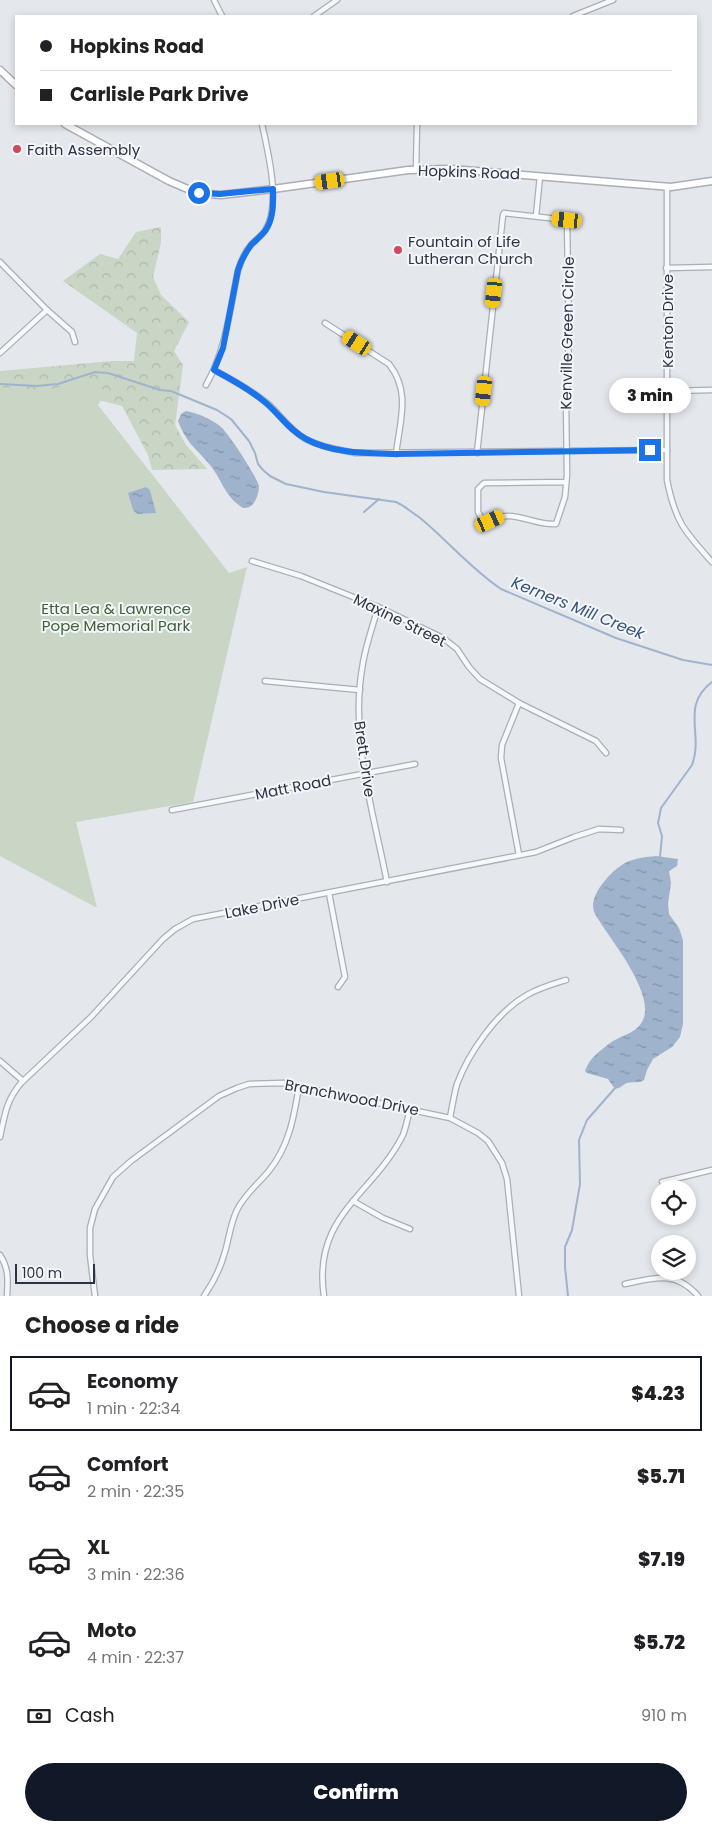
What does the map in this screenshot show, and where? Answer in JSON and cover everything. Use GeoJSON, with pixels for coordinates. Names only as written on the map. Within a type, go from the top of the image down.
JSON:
{"type":"FeatureCollection","features":[{"type":"Feature","properties":{"kind":"main road"},"geometry":{"type":"LineString","coordinates":[[0,70],[15,84]]}},
{"type":"Feature","properties":{"kind":"main road","name":"Hopkins Road"},"geometry":{"type":"LineString","coordinates":[[67,125],[150,172],[199,193],[220,194],[273,189],[416,170],[451,169],[667,186],[712,181]]}},
{"type":"Feature","properties":{"kind":"street"},"geometry":{"type":"LineString","coordinates":[[214,0],[222,15]]}},
{"type":"Feature","properties":{"kind":"street"},"geometry":{"type":"LineString","coordinates":[[315,15],[337,0]]}},
{"type":"Feature","properties":{"kind":"street"},"geometry":{"type":"LineString","coordinates":[[576,15],[613,0]]}},
{"type":"Feature","properties":{"kind":"street"},"geometry":{"type":"LineString","coordinates":[[206,385],[223,348],[242,258],[264,232],[271,219],[273,189],[262,125]]}},
{"type":"Feature","properties":{"kind":"street"},"geometry":{"type":"LineString","coordinates":[[416,170],[418,125]]}},
{"type":"Feature","properties":{"kind":"street"},"geometry":{"type":"LineString","coordinates":[[536,216],[540,176]]}},
{"type":"Feature","properties":{"kind":"street","name":"Kenton Drive"},"geometry":{"type":"LineString","coordinates":[[667,186],[668,480],[674,510],[688,536],[712,562]]}},
{"type":"Feature","properties":{"kind":"street","name":"Kenville Green Circle"},"geometry":{"type":"LineString","coordinates":[[477,453],[504,213],[568,221],[569,341],[566,390],[566,452]]}},
{"type":"Feature","properties":{"kind":"street"},"geometry":{"type":"LineString","coordinates":[[0,262],[47,310],[72,332],[75,342]]}},
{"type":"Feature","properties":{"kind":"street"},"geometry":{"type":"LineString","coordinates":[[666,268],[712,267]]}},
{"type":"Feature","properties":{"kind":"street"},"geometry":{"type":"LineString","coordinates":[[0,354],[47,310]]}},
{"type":"Feature","properties":{"kind":"street"},"geometry":{"type":"LineString","coordinates":[[325,323],[388,364],[396,373],[403,393],[396,454]]}},
{"type":"Feature","properties":{"kind":"street"},"geometry":{"type":"LineString","coordinates":[[214,370],[254,394],[278,414],[292,429],[305,438],[316,444],[355,453],[667,450]]}},
{"type":"Feature","properties":{"kind":"street"},"geometry":{"type":"LineString","coordinates":[[667,391],[712,390]]}},
{"type":"Feature","properties":{"kind":"street"},"geometry":{"type":"LineString","coordinates":[[566,452],[566,482],[565,497],[556,524],[546,525],[531,519],[515,516],[499,517],[485,524],[478,512],[478,489],[484,482],[566,482]]}},
{"type":"Feature","properties":{"kind":"street","name":"Maxine Street"},"geometry":{"type":"LineString","coordinates":[[252,562],[292,573],[378,607],[443,638],[458,649],[469,667],[480,679],[519,703],[596,741],[606,753]]}},
{"type":"Feature","properties":{"kind":"street","name":"Brett Drive"},"geometry":{"type":"LineString","coordinates":[[378,607],[363,662],[360,690],[359,740],[388,882]]}},
{"type":"Feature","properties":{"kind":"street"},"geometry":{"type":"LineString","coordinates":[[265,681],[360,690]]}},
{"type":"Feature","properties":{"kind":"street"},"geometry":{"type":"LineString","coordinates":[[519,703],[502,745],[500,758],[519,855]]}},
{"type":"Feature","properties":{"kind":"street","name":"Matt Road"},"geometry":{"type":"LineString","coordinates":[[172,810],[415,764]]}},
{"type":"Feature","properties":{"kind":"street","name":"Lake Drive"},"geometry":{"type":"LineString","coordinates":[[0,1137],[11,1095],[23,1081],[91,1017],[163,939],[179,926],[193,919],[536,852],[574,837],[599,830],[621,830]]}},
{"type":"Feature","properties":{"kind":"street"},"geometry":{"type":"LineString","coordinates":[[329,893],[345,977],[338,987]]}},
{"type":"Feature","properties":{"kind":"street"},"geometry":{"type":"LineString","coordinates":[[450,1118],[454,1096],[463,1071],[477,1046],[493,1024],[526,995],[566,980]]}},
{"type":"Feature","properties":{"kind":"street"},"geometry":{"type":"LineString","coordinates":[[0,1061],[23,1081]]}},
{"type":"Feature","properties":{"kind":"street","name":"Branchwood Drive"},"geometry":{"type":"LineString","coordinates":[[95,1296],[90,1255],[92,1218],[100,1198],[122,1168],[195,1112],[228,1092],[258,1083],[283,1083],[410,1108],[450,1118],[478,1133],[488,1141],[502,1163],[507,1179],[519,1296]]}},
{"type":"Feature","properties":{"kind":"street"},"geometry":{"type":"LineString","coordinates":[[204,1296],[212,1285],[224,1255],[237,1210],[250,1190],[269,1172],[285,1145],[293,1121],[299,1086]]}},
{"type":"Feature","properties":{"kind":"street"},"geometry":{"type":"LineString","coordinates":[[324,1296],[323,1269],[329,1238],[353,1201],[394,1151],[404,1133],[410,1108]]}},
{"type":"Feature","properties":{"kind":"street"},"geometry":{"type":"LineString","coordinates":[[670,1180],[712,1170]]}},
{"type":"Feature","properties":{"kind":"street"},"geometry":{"type":"LineString","coordinates":[[353,1201],[383,1218],[410,1229]]}},
{"type":"Feature","properties":{"kind":"street"},"geometry":{"type":"LineString","coordinates":[[0,1255],[7,1266],[9,1276],[7,1296]]}},
{"type":"Feature","properties":{"kind":"street"},"geometry":{"type":"LineString","coordinates":[[625,1284],[664,1277],[682,1283],[698,1296]]}},
{"type":"Feature","properties":{"kind":"green space"},"geometry":{"type":"Polygon","coordinates":[[[161,227],[161,243],[153,277],[161,295],[189,322],[174,351],[183,365],[175,425],[186,445],[207,469],[152,470],[148,455],[122,406],[94,399],[0,492],[0,371],[112,361],[134,361],[137,333],[63,281],[100,254],[118,259],[136,232],[161,227]]]}},
{"type":"Feature","properties":{"kind":"green space","name":"Etta Lea & Lawrence Pope Memorial Park"},"geometry":{"type":"Polygon","coordinates":[[[95,377],[99,381],[100,388],[107,390],[98,405],[229,573],[247,567],[193,802],[76,822],[97,908],[0,856],[0,388],[47,390],[95,377]]]}},
{"type":"Feature","properties":{"kind":"water"},"geometry":{"type":"Polygon","coordinates":[[[186,411],[195,413],[217,424],[236,446],[259,486],[257,498],[248,508],[243,508],[232,498],[210,465],[188,440],[178,421],[181,414],[186,411]]]}},
{"type":"Feature","properties":{"kind":"water"},"geometry":{"type":"Polygon","coordinates":[[[146,487],[150,490],[156,513],[137,514],[133,510],[128,493],[146,487]]]}},
{"type":"Feature","properties":{"kind":"water"},"geometry":{"type":"Polygon","coordinates":[[[656,856],[678,859],[677,866],[669,871],[671,883],[668,904],[669,914],[679,928],[683,940],[683,1024],[680,1037],[672,1047],[653,1059],[644,1080],[627,1083],[615,1089],[608,1079],[585,1071],[589,1062],[599,1052],[610,1043],[632,1032],[639,1026],[645,1011],[638,982],[595,914],[594,900],[601,885],[619,867],[633,860],[656,856]]]}},
{"type":"Feature","properties":{"kind":"waterway","name":"Kerners Mill Creek"},"geometry":{"type":"LineString","coordinates":[[0,384],[37,386],[58,384],[95,372],[108,373],[160,390],[171,391],[217,410],[231,419],[249,441],[258,464],[270,476],[286,484],[324,492],[396,502],[419,517],[479,573],[501,589],[616,638],[683,660],[712,665]]}},
{"type":"Feature","properties":{"kind":"waterway"},"geometry":{"type":"LineString","coordinates":[[364,512],[379,499]]}},
{"type":"Feature","properties":{"kind":"waterway"},"geometry":{"type":"LineString","coordinates":[[660,857],[662,836],[658,823],[661,808],[692,765],[696,742],[694,721],[697,701],[702,691],[712,682]]}},
{"type":"Feature","properties":{"kind":"waterway"},"geometry":{"type":"LineString","coordinates":[[568,1296],[565,1247],[572,1230],[580,1184],[579,1140],[587,1120],[616,1087]]}},
{"type":"Feature","properties":{"kind":"place","name":"Faith Assembly"},"geometry":{"type":"Point","coordinates":[17,149]}},
{"type":"Feature","properties":{"kind":"place","name":"Fountain of Life Lutheran Church"},"geometry":{"type":"Point","coordinates":[398,250]}},
{"type":"Feature","properties":{"kind":"route"},"geometry":{"type":"LineString","coordinates":[[199,193],[220,194],[273,189],[271,219],[264,232],[242,258],[238,270],[223,348],[214,370],[265,402],[292,429],[305,438],[316,444],[355,453],[650,450]]}}]}
